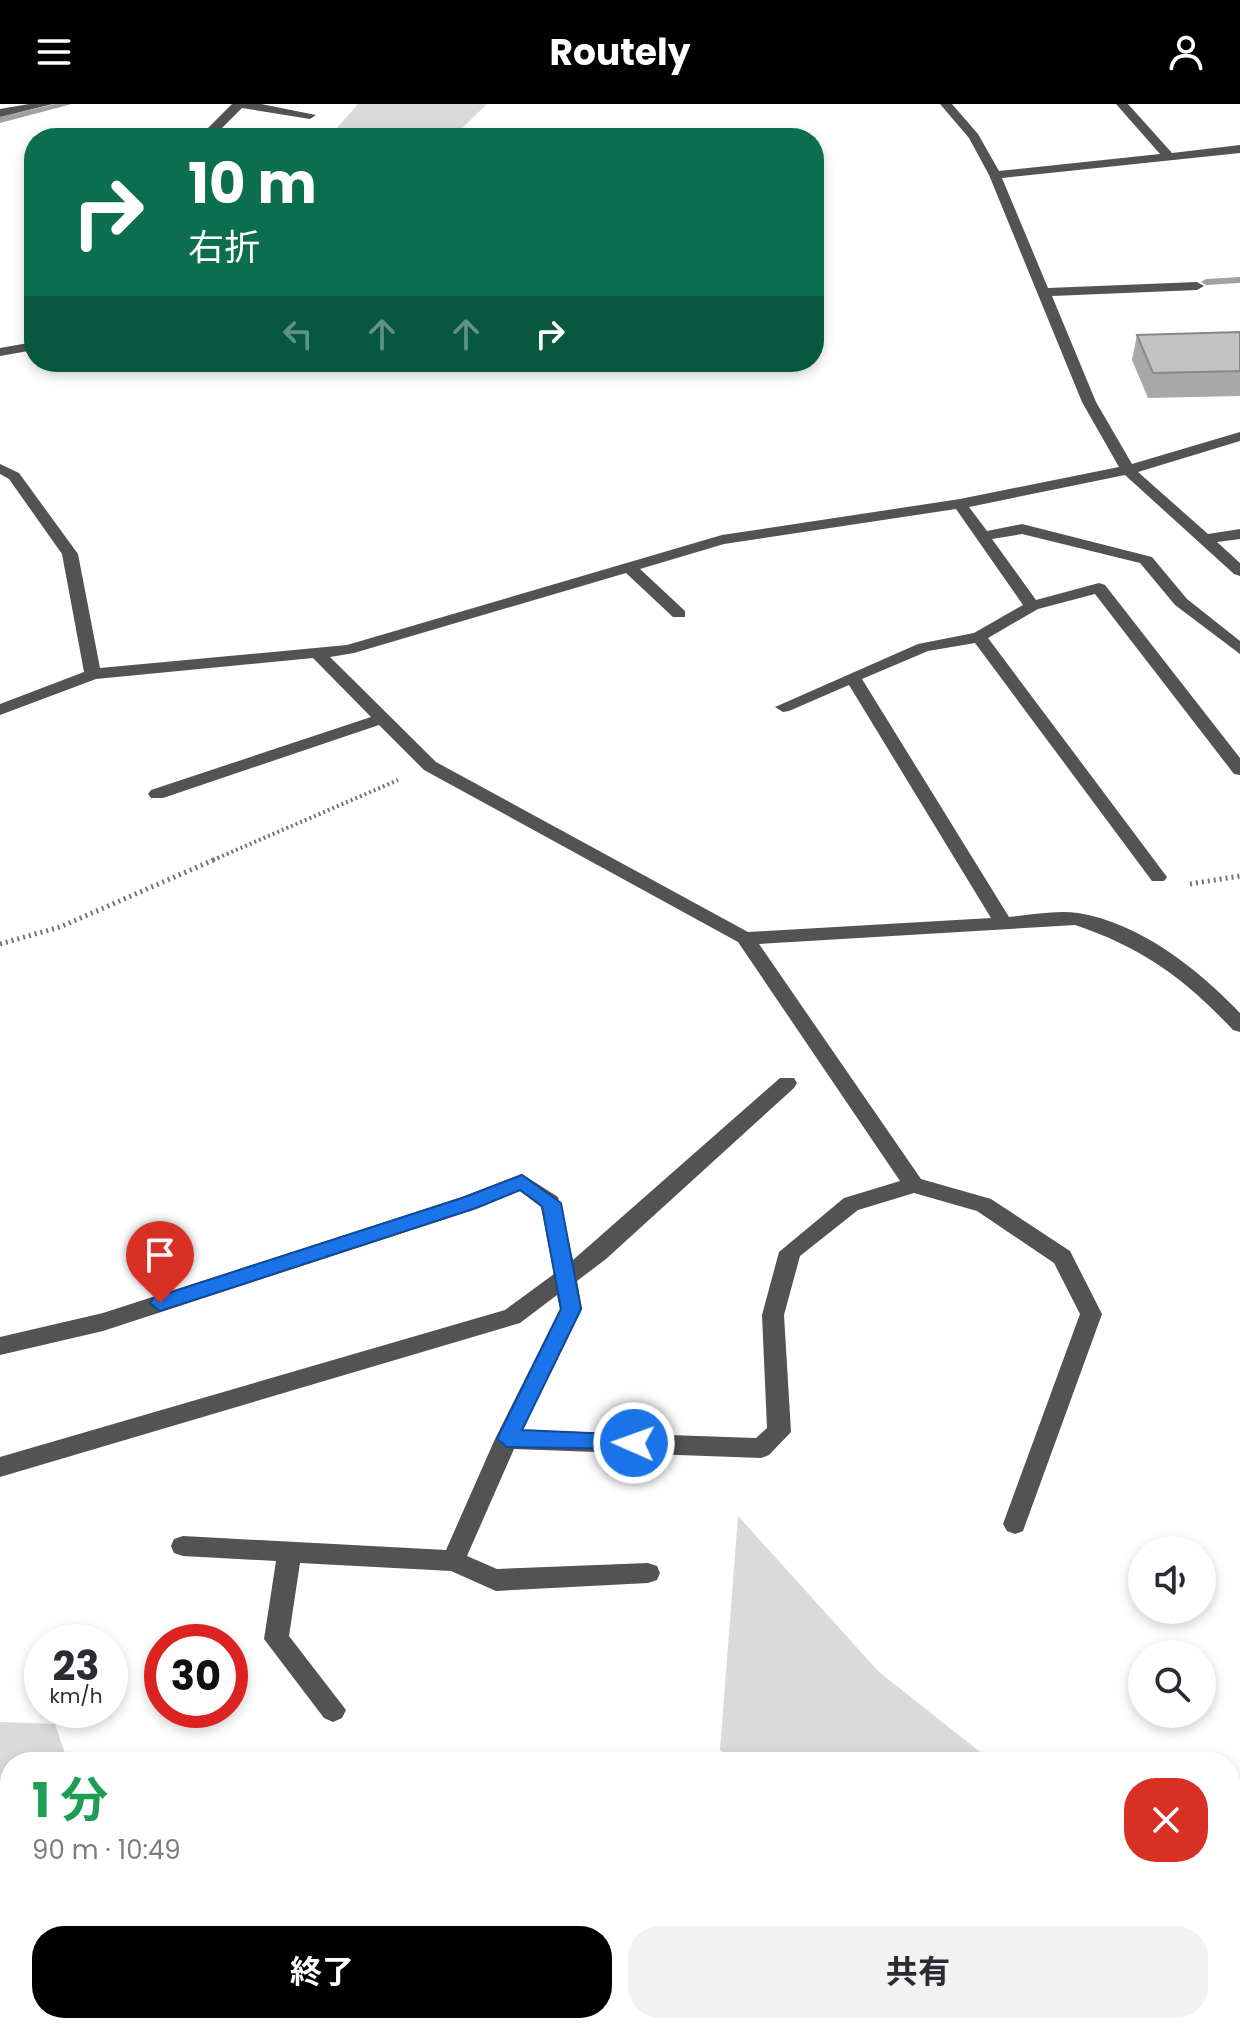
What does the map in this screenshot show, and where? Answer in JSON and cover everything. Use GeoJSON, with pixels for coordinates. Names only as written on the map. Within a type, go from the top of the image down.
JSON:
{"type":"FeatureCollection","features":[{"type":"Feature","properties":{"kind":"street"},"geometry":{"type":"LineString","coordinates":[[0,113],[47,104]]}},
{"type":"Feature","properties":{"kind":"street"},"geometry":{"type":"LineString","coordinates":[[215,128],[239,104],[310,115]]}},
{"type":"Feature","properties":{"kind":"street"},"geometry":{"type":"LineString","coordinates":[[946,104],[974,137],[995,175],[1089,402],[1128,470],[1240,571]]}},
{"type":"Feature","properties":{"kind":"street"},"geometry":{"type":"LineString","coordinates":[[1122,104],[1169,156]]}},
{"type":"Feature","properties":{"kind":"street"},"geometry":{"type":"LineString","coordinates":[[995,175],[1240,149]]}},
{"type":"Feature","properties":{"kind":"street"},"geometry":{"type":"LineString","coordinates":[[1046,292],[1197,286]]}},
{"type":"Feature","properties":{"kind":"street"},"geometry":{"type":"LineString","coordinates":[[0,352],[24,348]]}},
{"type":"Feature","properties":{"kind":"street"},"geometry":{"type":"LineString","coordinates":[[0,710],[93,674],[348,650],[722,540],[960,504],[1128,470],[1240,436]]}},
{"type":"Feature","properties":{"kind":"street"},"geometry":{"type":"LineString","coordinates":[[0,468],[14,476],[70,554],[93,674]]}},
{"type":"Feature","properties":{"kind":"street"},"geometry":{"type":"LineString","coordinates":[[960,504],[1032,606]]}},
{"type":"Feature","properties":{"kind":"street"},"geometry":{"type":"LineString","coordinates":[[983,536],[1022,529],[1146,560],[1181,602],[1240,649]]}},
{"type":"Feature","properties":{"kind":"street"},"geometry":{"type":"LineString","coordinates":[[1205,539],[1240,534]]}},
{"type":"Feature","properties":{"kind":"street"},"geometry":{"type":"LineString","coordinates":[[629,567],[679,614]]}},
{"type":"Feature","properties":{"kind":"street"},"geometry":{"type":"LineString","coordinates":[[783,707],[924,647],[979,637],[1032,606],[1099,588],[1240,770]]}},
{"type":"Feature","properties":{"kind":"street"},"geometry":{"type":"LineString","coordinates":[[979,637],[1158,877]]}},
{"type":"Feature","properties":{"kind":"street"},"geometry":{"type":"LineString","coordinates":[[318,654],[430,766],[745,938],[914,1185]]}},
{"type":"Feature","properties":{"kind":"street"},"geometry":{"type":"LineString","coordinates":[[852,677],[1005,925]]}},
{"type":"Feature","properties":{"kind":"street"},"geometry":{"type":"LineString","coordinates":[[157,794],[381,719]]}},
{"type":"Feature","properties":{"kind":"street"},"geometry":{"type":"LineString","coordinates":[[745,938],[1076,919],[1127,936],[1164,954],[1202,983],[1240,1025]]}},
{"type":"Feature","properties":{"kind":"street"},"geometry":{"type":"LineString","coordinates":[[0,1467],[512,1317],[567,1278],[787,1083]]}},
{"type":"Feature","properties":{"kind":"street"},"geometry":{"type":"LineString","coordinates":[[0,1346],[103,1322],[469,1203],[522,1182],[551,1203],[571,1309],[507,1439],[453,1561]]}},
{"type":"Feature","properties":{"kind":"street"},"geometry":{"type":"LineString","coordinates":[[507,1439],[761,1448],[779,1432],[773,1315],[790,1252],[851,1204],[914,1185],[984,1205],[1062,1257],[1091,1314],[1015,1524]]}},
{"type":"Feature","properties":{"kind":"street"},"geometry":{"type":"LineString","coordinates":[[183,1546],[453,1561],[496,1580],[648,1573]]}},
{"type":"Feature","properties":{"kind":"street"},"geometry":{"type":"LineString","coordinates":[[290,1550],[276,1639],[333,1710]]}},
{"type":"Feature","properties":{"kind":"path"},"geometry":{"type":"LineString","coordinates":[[0,944],[60,927],[430,766]]}},
{"type":"Feature","properties":{"kind":"shaded area"},"geometry":{"type":"Polygon","coordinates":[[[358,104],[487,104],[462,128],[337,128],[358,104]]]}},
{"type":"Feature","properties":{"kind":"shaded area"},"geometry":{"type":"Polygon","coordinates":[[[738,1516],[879,1672],[980,1752],[723,1752],[720,1750],[738,1516]]]}},
{"type":"Feature","properties":{"kind":"shaded area"},"geometry":{"type":"Polygon","coordinates":[[[0,1722],[24,1723],[24,1728],[56,1728],[65,1752],[0,1752],[0,1722]]]}},
{"type":"Feature","properties":{"kind":"building"},"geometry":{"type":"Polygon","coordinates":[[[1240,332],[1240,371],[1153,373],[1137,335],[1240,332]]]}},
{"type":"Feature","properties":{"kind":"waterway"},"geometry":{"type":"LineString","coordinates":[[0,120],[67,104]]}},
{"type":"Feature","properties":{"kind":"waterway"},"geometry":{"type":"LineString","coordinates":[[1206,282],[1240,280]]}},
{"type":"Feature","properties":{"kind":"route"},"geometry":{"type":"LineString","coordinates":[[160,1303],[469,1203],[522,1182],[551,1203],[571,1309],[507,1439],[634,1443]]}}]}
